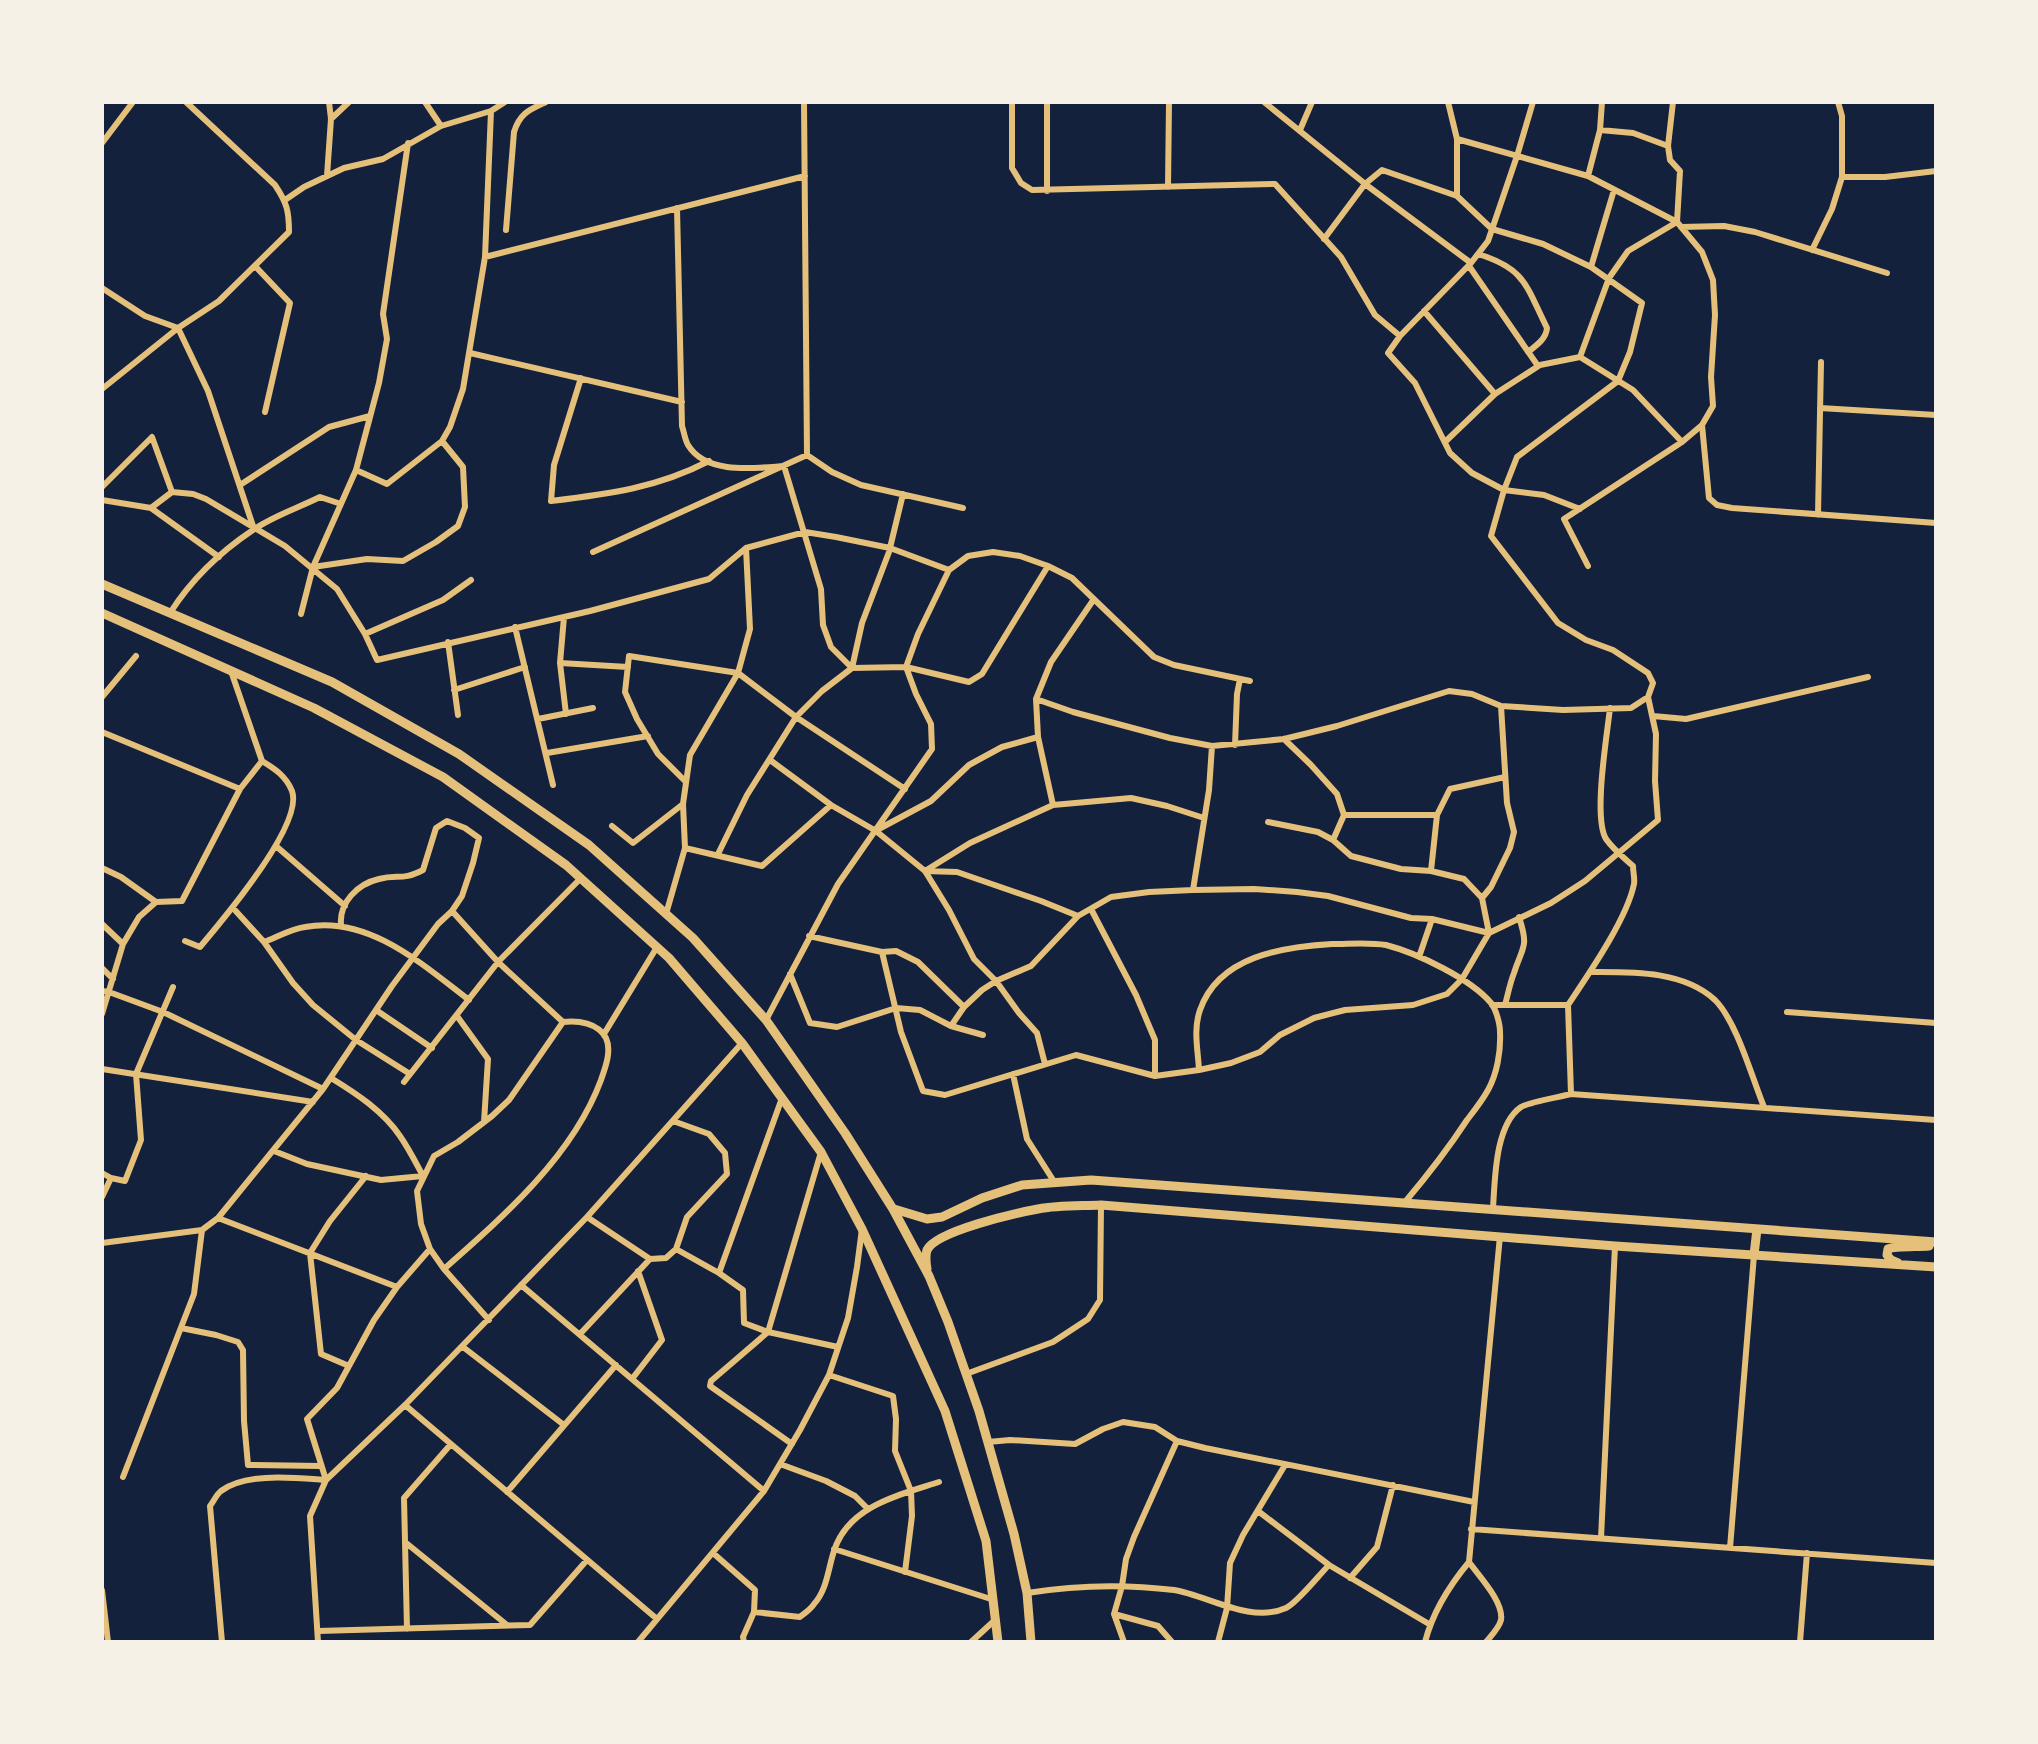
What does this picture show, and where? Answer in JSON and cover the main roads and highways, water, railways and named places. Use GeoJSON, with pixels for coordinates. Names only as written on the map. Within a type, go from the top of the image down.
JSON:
{"type":"FeatureCollection","features":[{"type":"Feature","properties":{"kind":"main road"},"geometry":{"type":"LineString","coordinates":[[102,584],[332,682],[459,754],[589,845],[693,938],[766,1020],[845,1133],[893,1209],[929,1276],[966,1374],[1014,1534],[1027,1593],[1031,1642]]}},
{"type":"Feature","properties":{"kind":"main road"},"geometry":{"type":"LineString","coordinates":[[102,613],[314,708],[443,777],[566,865],[669,958],[742,1043],[821,1152],[862,1229],[945,1411],[986,1541],[998,1642]]}},
{"type":"Feature","properties":{"kind":"main road"},"geometry":{"type":"LineString","coordinates":[[893,1209],[927,1219],[942,1217],[982,1198],[1022,1185],[1091,1180],[1493,1208],[1936,1244]]}},
{"type":"Feature","properties":{"kind":"main road"},"geometry":{"type":"LineString","coordinates":[[929,1276],[927,1251],[934,1241],[951,1233],[1003,1216],[1041,1208],[1101,1205],[1615,1246],[1936,1267]]}},
{"type":"Feature","properties":{"kind":"main road"},"geometry":{"type":"LineString","coordinates":[[1754,1255],[1757,1229]]}},
{"type":"Feature","properties":{"kind":"main road"},"geometry":{"type":"LineString","coordinates":[[1903,1265],[1891,1260],[1887,1255],[1888,1249],[1893,1246],[1911,1248],[1936,1244]]}}]}
